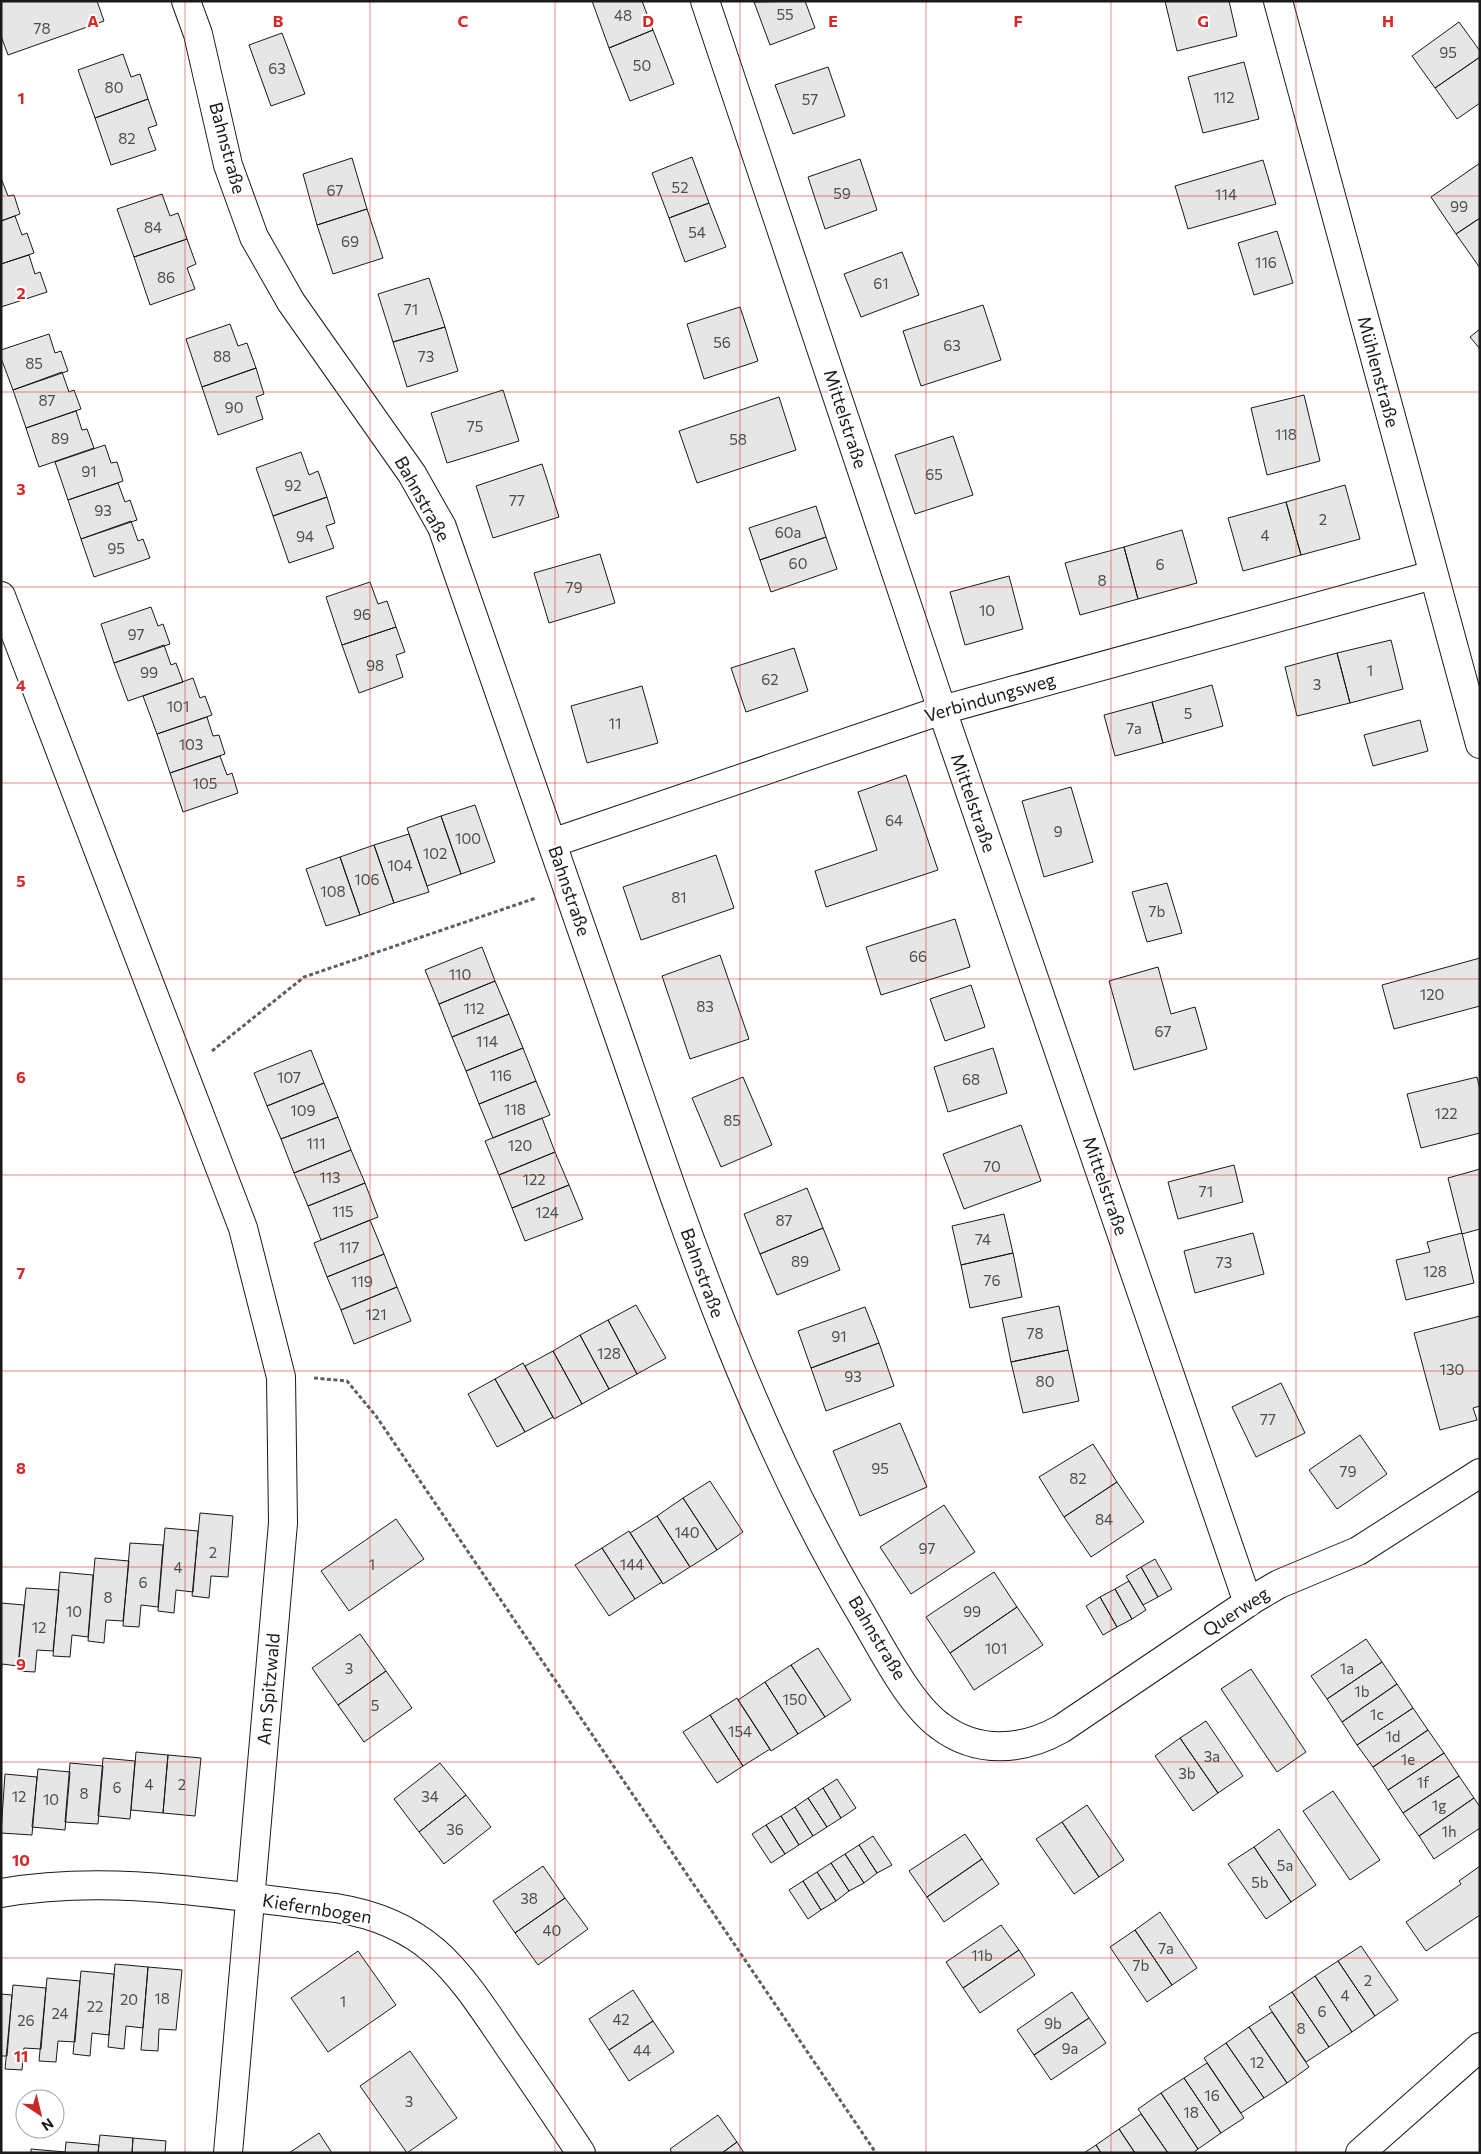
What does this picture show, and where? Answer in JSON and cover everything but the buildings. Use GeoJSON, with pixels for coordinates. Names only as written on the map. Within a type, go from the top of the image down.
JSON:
{"type":"FeatureCollection","features":[{"type":"Feature","properties":{"kind":"street","name":"Bahnstraße"},"geometry":{"type":"LineString","coordinates":[[186,1],[198,34],[228,165],[254,237],[291,302],[412,474],[442,527],[712,1302],[761,1420],[788,1477],[848,1590],[918,1704],[929,1718],[948,1732],[970,1742],[993,1747]]}},
{"type":"Feature","properties":{"kind":"street","name":"Mittelstraße"},"geometry":{"type":"LineString","coordinates":[[705,1],[942,710],[1248,1603]]}},
{"type":"Feature","properties":{"kind":"street","name":"Mühlenstraße"},"geometry":{"type":"LineString","coordinates":[[1278,1],[1480,744]]}},
{"type":"Feature","properties":{"kind":"street","name":"Verbindungsweg"},"geometry":{"type":"LineString","coordinates":[[552,843],[942,710],[1433,575]]}},
{"type":"Feature","properties":{"kind":"street","name":"Am Spitzwald"},"geometry":{"type":"LineString","coordinates":[[1,596],[243,1228],[281,1377],[283,1523],[228,2153]]}},
{"type":"Feature","properties":{"kind":"street","name":"Querweg"},"geometry":{"type":"LineString","coordinates":[[993,1747],[1029,1744],[1061,1729],[1279,1584],[1358,1551],[1480,1473]]}},
{"type":"Feature","properties":{"kind":"street","name":"Kiefernbogen"},"geometry":{"type":"LineString","coordinates":[[1,1893],[49,1886],[98,1884],[357,1912],[394,1924],[444,1958],[470,1989],[581,2153]]}},
{"type":"Feature","properties":{"kind":"street"},"geometry":{"type":"LineString","coordinates":[[1360,2153],[1480,2047]]}},
{"type":"Feature","properties":{"kind":"path"},"geometry":{"type":"LineString","coordinates":[[184,1074],[304,977],[568,887]]}},
{"type":"Feature","properties":{"kind":"path"},"geometry":{"type":"LineString","coordinates":[[347,1381],[376,1416],[876,2153]]}}]}
